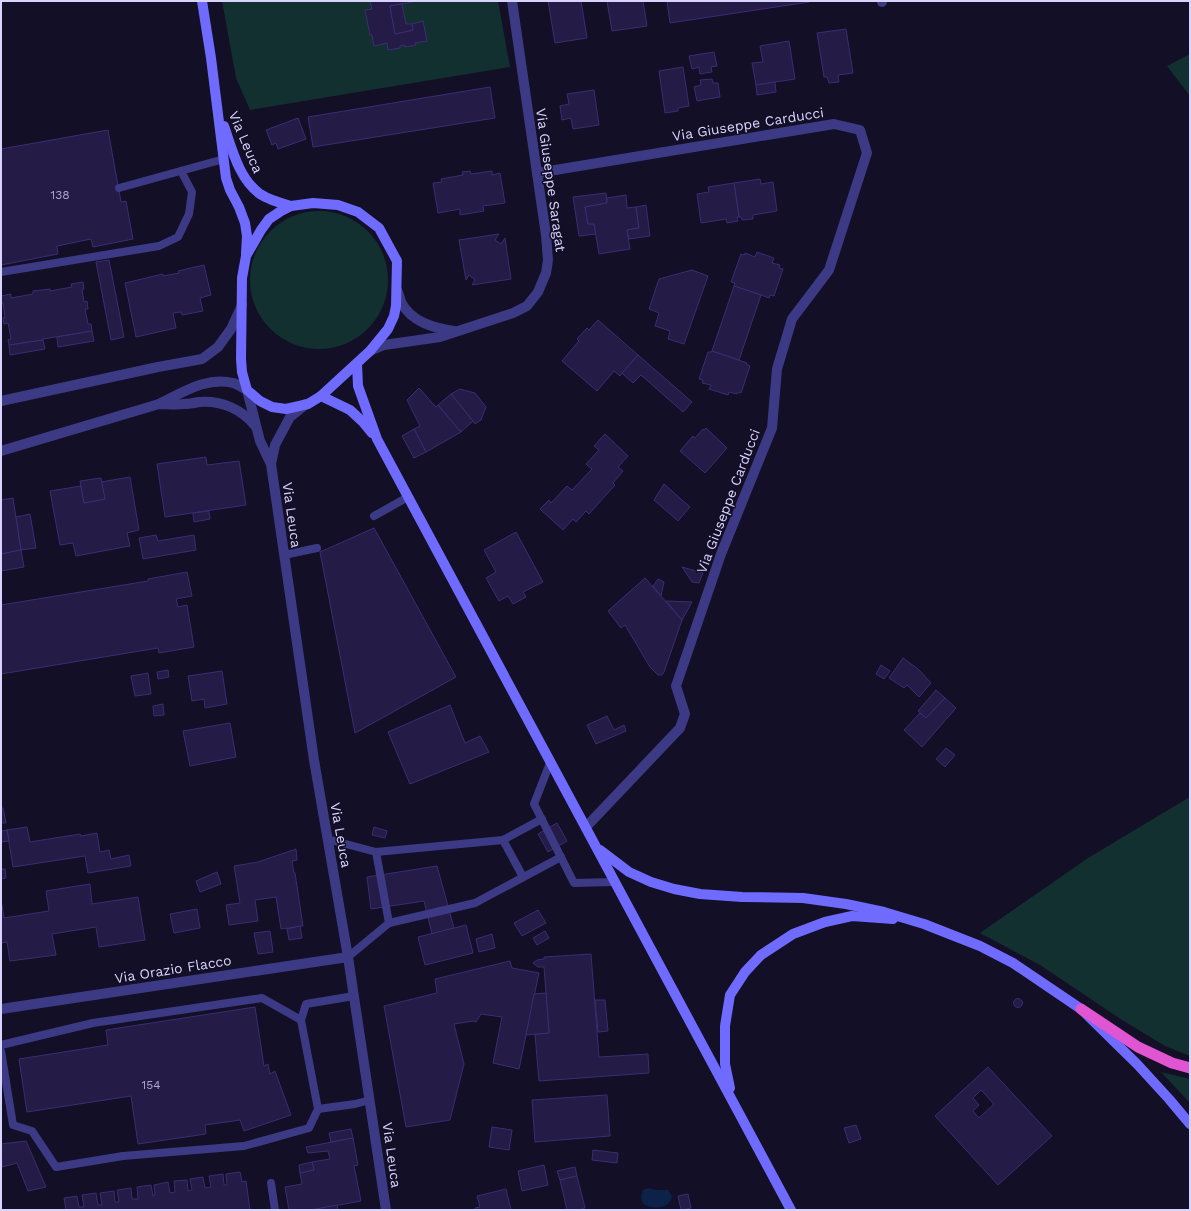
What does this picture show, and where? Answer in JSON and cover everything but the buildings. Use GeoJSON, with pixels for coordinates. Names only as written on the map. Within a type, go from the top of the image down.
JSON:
{"type":"FeatureCollection","features":[{"type":"Feature","properties":{"kind":"highway"},"geometry":{"type":"LineString","coordinates":[[1080,1009],[1138,1047],[1172,1063],[1190,1068]]}},
{"type":"Feature","properties":{"kind":"main road","name":"Via Leuca"},"geometry":{"type":"LineString","coordinates":[[202,1],[226,178],[245,223],[247,236],[246,256]]}},
{"type":"Feature","properties":{"kind":"main road","name":"Via Leuca"},"geometry":{"type":"LineString","coordinates":[[217,110],[243,175],[251,187],[273,201],[291,206]]}},
{"type":"Feature","properties":{"kind":"main road"},"geometry":{"type":"LineString","coordinates":[[313,203],[338,205],[358,212],[380,228],[397,261],[396,306],[394,316],[388,330],[357,364],[321,396],[308,404],[286,409],[272,407],[260,401],[247,390],[242,372],[241,359],[243,303],[242,278],[246,256],[261,230],[269,219],[280,211],[291,206],[313,203]]}},
{"type":"Feature","properties":{"kind":"main road"},"geometry":{"type":"LineString","coordinates":[[357,364],[358,386],[377,439],[791,1210]]}},
{"type":"Feature","properties":{"kind":"main road"},"geometry":{"type":"LineString","coordinates":[[321,396],[350,410],[363,422],[377,439]]}},
{"type":"Feature","properties":{"kind":"main road"},"geometry":{"type":"LineString","coordinates":[[598,849],[629,872],[651,882],[674,889],[700,894],[742,897],[802,898],[846,904],[884,912],[924,924],[980,946],[1013,963],[1080,1009],[1137,1064],[1190,1124]]}},
{"type":"Feature","properties":{"kind":"main road"},"geometry":{"type":"LineString","coordinates":[[732,1101],[724,1064],[725,1026],[730,995],[745,972],[761,954],[793,934],[825,922],[852,916],[886,918],[924,924]]}},
{"type":"Feature","properties":{"kind":"street","name":"Via Giuseppe Saragat"},"geometry":{"type":"LineString","coordinates":[[370,351],[384,345],[440,337],[513,313],[527,306],[538,292],[546,273],[548,260],[546,235],[512,1]]}},
{"type":"Feature","properties":{"kind":"street","name":"Via Giuseppe Carducci"},"geometry":{"type":"LineString","coordinates":[[537,173],[834,124],[860,130],[867,153],[829,270],[792,319],[777,369],[772,428],[721,554],[676,686],[685,714],[680,728],[586,828]]}},
{"type":"Feature","properties":{"kind":"street"},"geometry":{"type":"LineString","coordinates":[[396,286],[401,302],[410,314],[418,320],[429,326],[456,331]]}},
{"type":"Feature","properties":{"kind":"street"},"geometry":{"type":"LineString","coordinates":[[1,401],[202,359],[218,347],[231,329],[243,303]]}},
{"type":"Feature","properties":{"kind":"street"},"geometry":{"type":"LineString","coordinates":[[1,450],[159,404],[201,384],[219,381],[234,383],[247,390]]}},
{"type":"Feature","properties":{"kind":"street","name":"Via Leuca"},"geometry":{"type":"LineString","coordinates":[[247,390],[260,441],[270,464],[314,760],[348,957],[386,1210]]}},
{"type":"Feature","properties":{"kind":"street"},"geometry":{"type":"LineString","coordinates":[[159,404],[182,405],[199,402],[224,404],[250,419],[257,428]]}},
{"type":"Feature","properties":{"kind":"street","name":"Via Leuca"},"geometry":{"type":"LineString","coordinates":[[270,464],[275,445],[290,417],[308,404]]}},
{"type":"Feature","properties":{"kind":"street","name":"Via Orazio Flacco"},"geometry":{"type":"LineString","coordinates":[[1,1009],[348,957]]}},
{"type":"Feature","properties":{"kind":"lane"},"geometry":{"type":"LineString","coordinates":[[119,188],[224,159]]}},
{"type":"Feature","properties":{"kind":"lane"},"geometry":{"type":"LineString","coordinates":[[1,272],[159,246],[178,237],[189,214],[192,192],[180,171]]}},
{"type":"Feature","properties":{"kind":"lane"},"geometry":{"type":"LineString","coordinates":[[374,516],[408,497]]}},
{"type":"Feature","properties":{"kind":"lane"},"geometry":{"type":"LineString","coordinates":[[284,556],[317,548]]}},
{"type":"Feature","properties":{"kind":"lane"},"geometry":{"type":"LineString","coordinates":[[550,763],[534,804],[574,883],[614,882]]}},
{"type":"Feature","properties":{"kind":"lane"},"geometry":{"type":"LineString","coordinates":[[327,839],[376,852],[503,840],[542,819]]}},
{"type":"Feature","properties":{"kind":"lane"},"geometry":{"type":"LineString","coordinates":[[503,840],[523,877]]}},
{"type":"Feature","properties":{"kind":"lane"},"geometry":{"type":"LineString","coordinates":[[376,852],[388,923]]}},
{"type":"Feature","properties":{"kind":"lane"},"geometry":{"type":"LineString","coordinates":[[348,957],[388,923],[475,902],[561,857]]}},
{"type":"Feature","properties":{"kind":"lane"},"geometry":{"type":"LineString","coordinates":[[1,1051],[13,1125],[32,1131],[56,1167],[123,1156],[244,1146],[309,1128],[318,1109],[301,1020],[306,1004],[354,996]]}},
{"type":"Feature","properties":{"kind":"lane"},"geometry":{"type":"LineString","coordinates":[[1,1045],[93,1023],[262,998],[301,1020]]}},
{"type":"Feature","properties":{"kind":"lane"},"geometry":{"type":"LineString","coordinates":[[318,1109],[355,1104],[370,1100]]}},
{"type":"Feature","properties":{"kind":"lane"},"geometry":{"type":"LineString","coordinates":[[271,1182],[275,1210]]}},
{"type":"Feature","properties":{"kind":"green space"},"geometry":{"type":"Polygon","coordinates":[[[222,1],[498,1],[510,67],[250,110],[236,78],[222,1]]]}},
{"type":"Feature","properties":{"kind":"green space"},"geometry":{"type":"Polygon","coordinates":[[[1190,54],[1190,96],[1167,66],[1190,54]]]}},
{"type":"Feature","properties":{"kind":"green space"},"geometry":{"type":"Polygon","coordinates":[[[326,211],[352,219],[368,231],[377,242],[383,254],[387,267],[387,293],[383,306],[377,318],[368,329],[357,338],[345,344],[326,349],[312,349],[293,344],[281,338],[270,329],[261,318],[251,293],[250,273],[255,254],[261,242],[270,231],[281,222],[306,212],[326,211]]]}},
{"type":"Feature","properties":{"kind":"green space"},"geometry":{"type":"Polygon","coordinates":[[[1190,798],[1190,1056],[1165,1046],[1122,1020],[1040,965],[980,933],[1088,858],[1190,798]]]}},
{"type":"Feature","properties":{"kind":"green space"},"geometry":{"type":"Polygon","coordinates":[[[1161,1072],[1190,1079],[1190,1103],[1161,1072]]]}},
{"type":"Feature","properties":{"kind":"water"},"geometry":{"type":"Polygon","coordinates":[[[648,1188],[668,1190],[672,1196],[671,1201],[660,1207],[651,1207],[643,1204],[641,1197],[643,1190],[648,1188]]]}}]}
